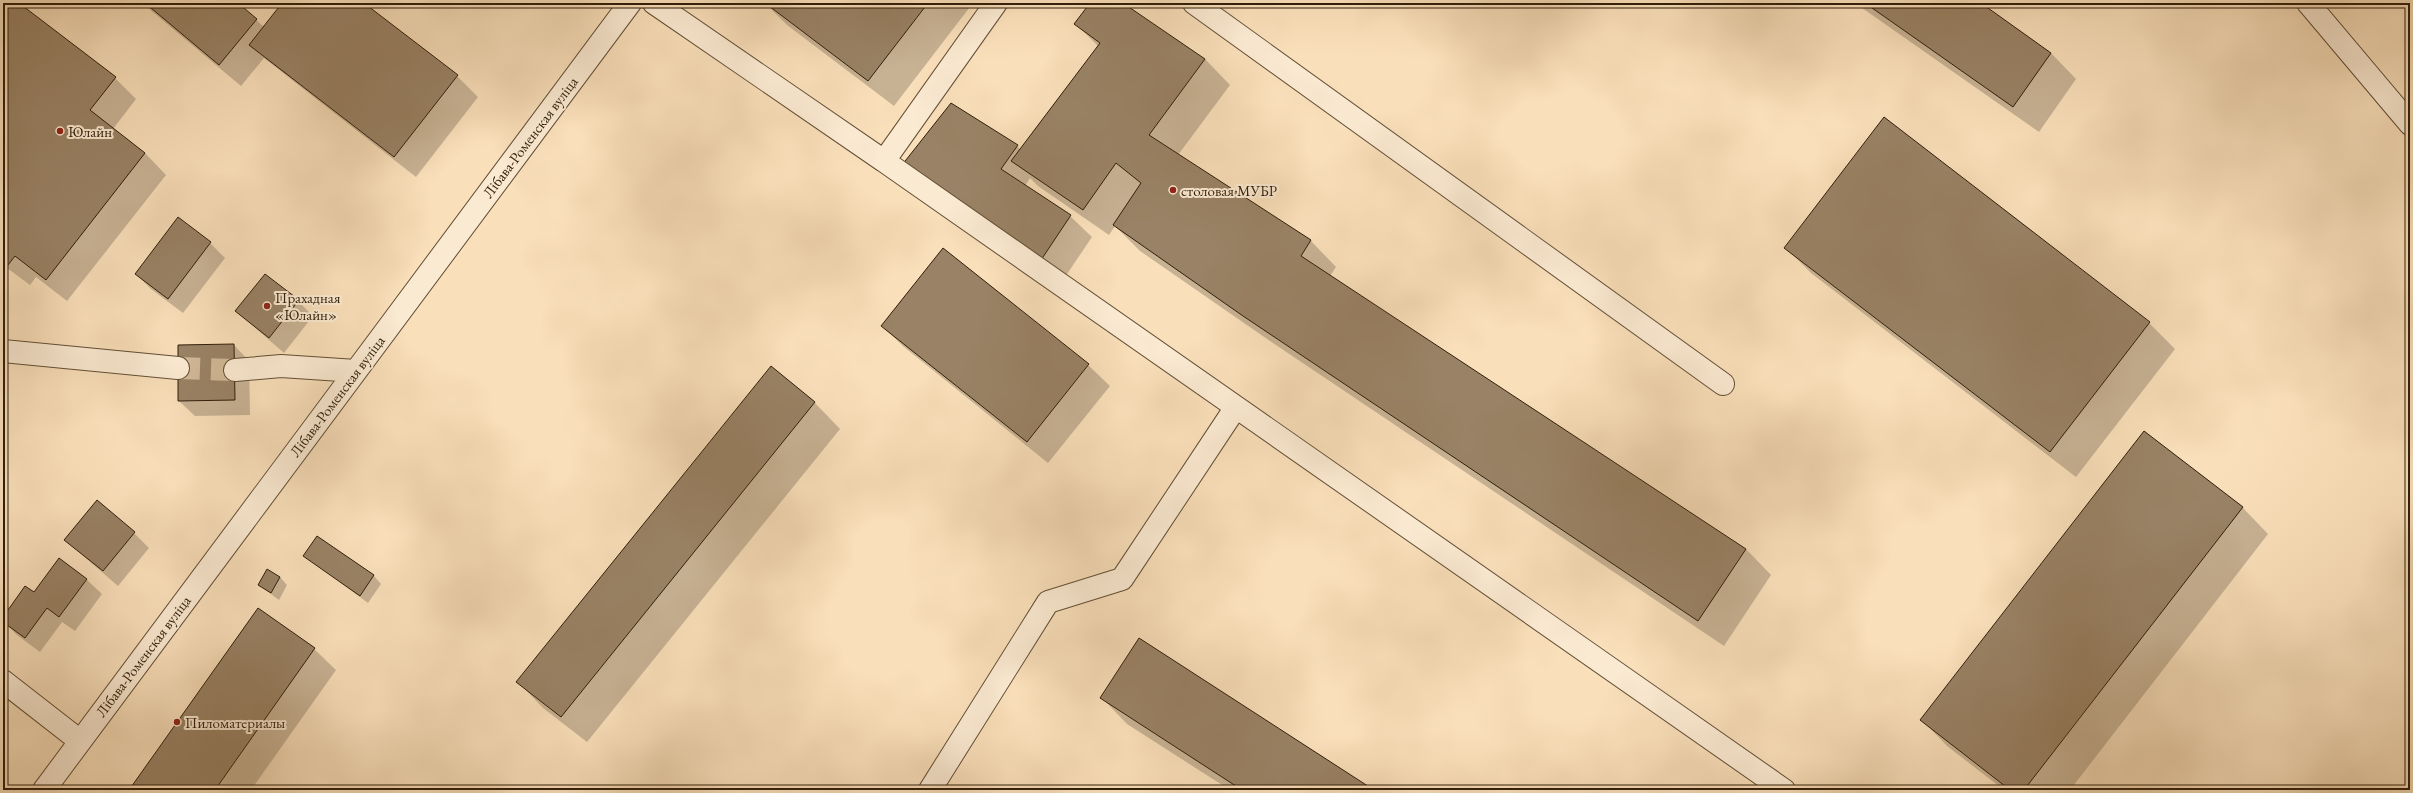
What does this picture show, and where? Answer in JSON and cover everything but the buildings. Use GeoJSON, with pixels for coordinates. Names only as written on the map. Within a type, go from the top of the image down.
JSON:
{"type":"FeatureCollection","features":[{"type":"Feature","properties":{"kind":"street","name":"Лібава-Роменская вуліца"},"geometry":{"type":"LineString","coordinates":[[44,790],[630,3]]}},
{"type":"Feature","properties":{"kind":"street"},"geometry":{"type":"LineString","coordinates":[[654,3],[884,161],[1784,790]]}},
{"type":"Feature","properties":{"kind":"street"},"geometry":{"type":"LineString","coordinates":[[884,161],[996,3]]}},
{"type":"Feature","properties":{"kind":"street"},"geometry":{"type":"LineString","coordinates":[[1194,3],[1723,384]]}},
{"type":"Feature","properties":{"kind":"street"},"geometry":{"type":"LineString","coordinates":[[2308,3],[2410,124]]}},
{"type":"Feature","properties":{"kind":"street"},"geometry":{"type":"LineString","coordinates":[[3,351],[178,368]]}},
{"type":"Feature","properties":{"kind":"street"},"geometry":{"type":"LineString","coordinates":[[235,370],[281,366],[356,371]]}},
{"type":"Feature","properties":{"kind":"street"},"geometry":{"type":"LineString","coordinates":[[930,790],[1048,602],[1122,579],[1236,407]]}},
{"type":"Feature","properties":{"kind":"street"},"geometry":{"type":"LineString","coordinates":[[3,681],[80,741]]}},
{"type":"Feature","properties":{"kind":"tunnel"},"geometry":{"type":"LineString","coordinates":[[178,368],[235,370]]}},
{"type":"Feature","properties":{"kind":"place","name":"Юлайн"},"geometry":{"type":"Point","coordinates":[60,131]}},
{"type":"Feature","properties":{"kind":"place","name":"столовая МУБР"},"geometry":{"type":"Point","coordinates":[1173,190]}},
{"type":"Feature","properties":{"kind":"place","name":"Прахадная «Юлайн»"},"geometry":{"type":"Point","coordinates":[267,306]}},
{"type":"Feature","properties":{"kind":"place","name":"Пиломатериалы"},"geometry":{"type":"Point","coordinates":[177,722]}}]}
